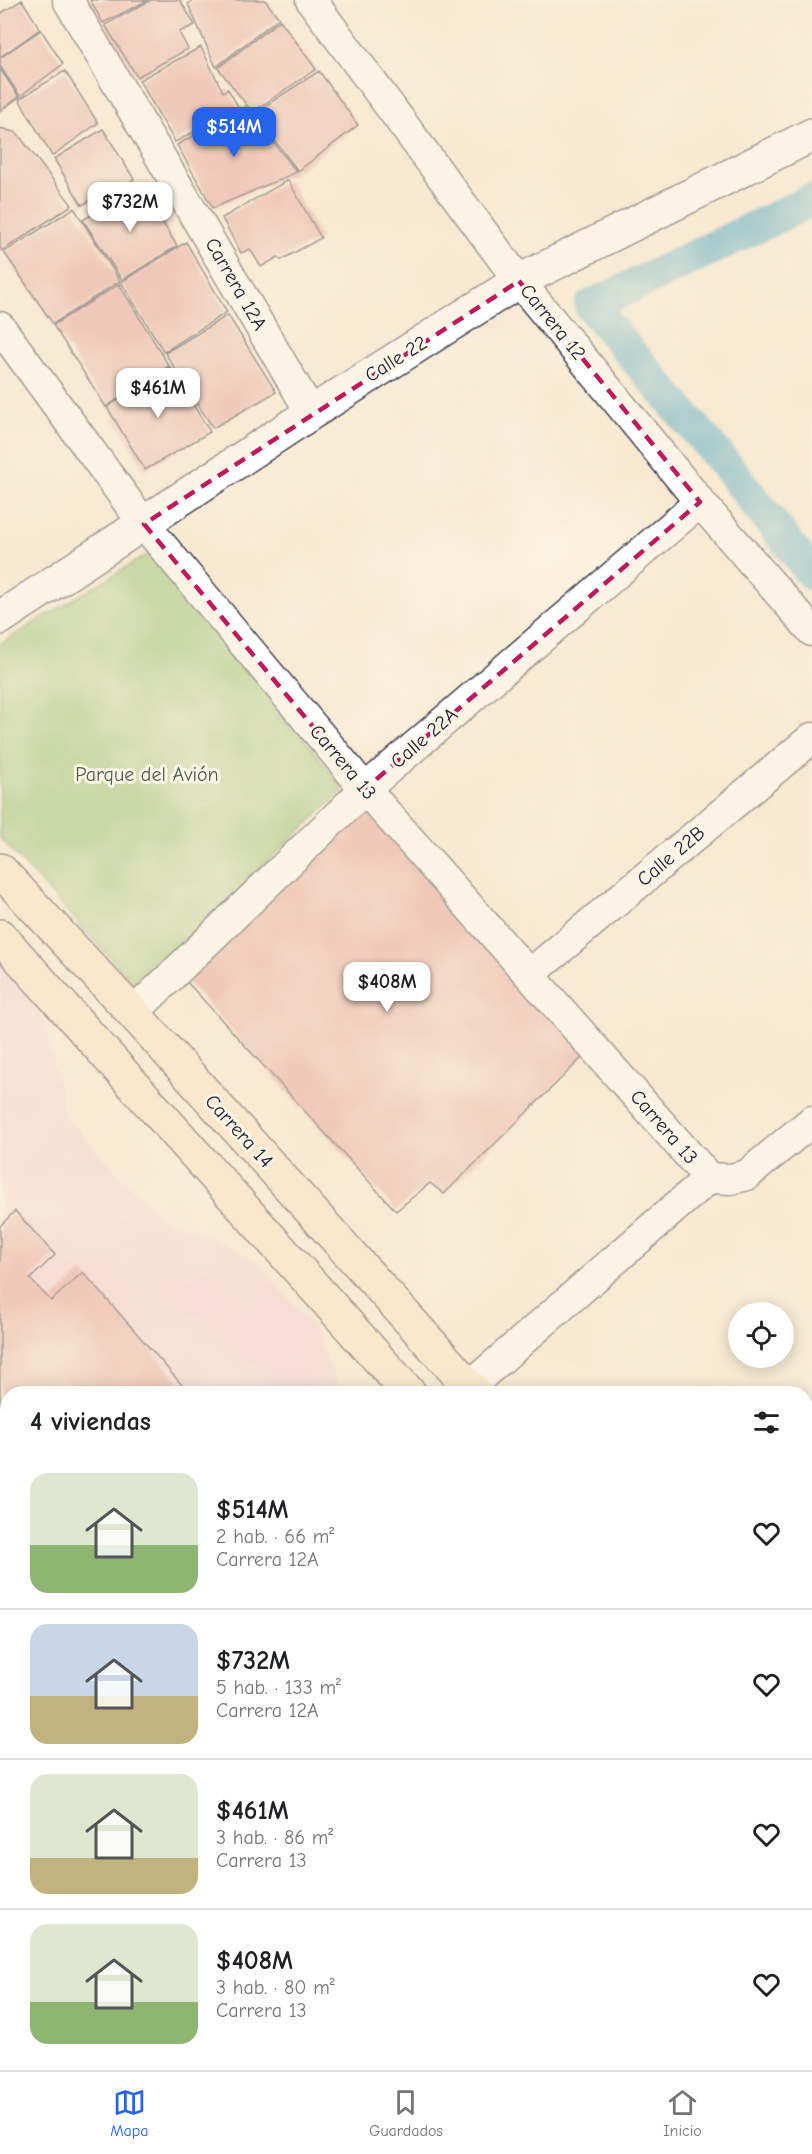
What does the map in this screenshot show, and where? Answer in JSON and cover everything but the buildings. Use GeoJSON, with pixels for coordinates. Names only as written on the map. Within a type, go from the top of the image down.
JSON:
{"type":"FeatureCollection","features":[{"type":"Feature","properties":{"kind":"main road","name":"Carrera 14"},"geometry":{"type":"LineString","coordinates":[[0,870],[134,1013],[469,1386]]}},
{"type":"Feature","properties":{"kind":"main road"},"geometry":{"type":"LineString","coordinates":[[0,936],[403,1386]]}},
{"type":"Feature","properties":{"kind":"street","name":"Carrera 12A"},"geometry":{"type":"LineString","coordinates":[[68,0],[311,413]]}},
{"type":"Feature","properties":{"kind":"street","name":"Carrera 12"},"geometry":{"type":"LineString","coordinates":[[311,0],[519,281],[700,502],[812,631]]}},
{"type":"Feature","properties":{"kind":"street","name":"Calle 22"},"geometry":{"type":"LineString","coordinates":[[0,618],[311,413],[519,281],[812,135]]}},
{"type":"Feature","properties":{"kind":"street","name":"Carrera 13"},"geometry":{"type":"LineString","coordinates":[[0,327],[144,524],[365,789],[709,1178]]}},
{"type":"Feature","properties":{"kind":"street","name":"Calle 22A"},"geometry":{"type":"LineString","coordinates":[[134,1013],[365,789],[700,502]]}},
{"type":"Feature","properties":{"kind":"street","name":"Calle 22B"},"geometry":{"type":"LineString","coordinates":[[530,974],[812,738]]}},
{"type":"Feature","properties":{"kind":"street"},"geometry":{"type":"LineString","coordinates":[[477,1386],[709,1178],[731,1179],[747,1175],[812,1121]]}},
{"type":"Feature","properties":{"kind":"highlighted area"},"geometry":{"type":"Polygon","coordinates":[[[519,281],[700,502],[365,789],[144,524],[519,281]]]}},
{"type":"Feature","properties":{"kind":"shaded area"},"geometry":{"type":"Polygon","coordinates":[[[0,960],[44,1007],[64,1116],[162,1219],[199,1231],[258,1262],[314,1329],[338,1386],[0,1386],[0,960]]]}},
{"type":"Feature","properties":{"kind":"green space","name":"Parque del Avión"},"geometry":{"type":"Polygon","coordinates":[[[158,548],[344,790],[135,985],[0,838],[0,644],[158,548]]]}},
{"type":"Feature","properties":{"kind":"waterway"},"geometry":{"type":"LineString","coordinates":[[812,200],[591,306],[722,460],[812,574]]}}]}
